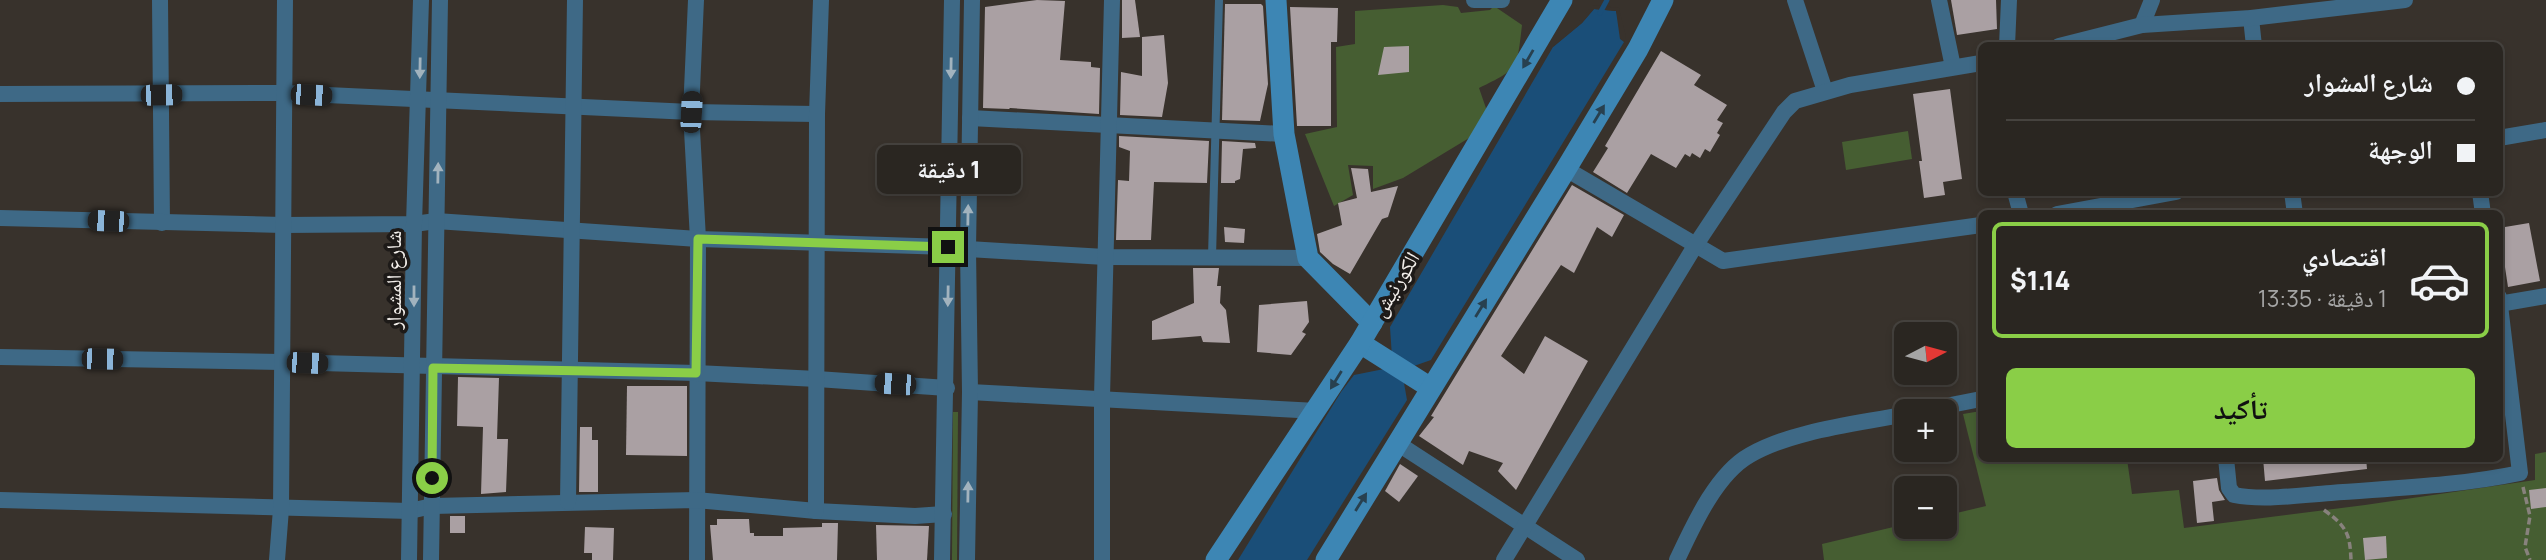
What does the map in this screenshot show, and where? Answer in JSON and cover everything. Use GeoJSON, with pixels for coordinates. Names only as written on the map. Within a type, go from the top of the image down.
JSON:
{"type":"FeatureCollection","features":[{"type":"Feature","properties":{"kind":"main road"},"geometry":{"type":"LineString","coordinates":[[1276,0],[1284,134],[1308,257],[1372,323]]}},
{"type":"Feature","properties":{"kind":"main road","name":"الكورنيش"},"geometry":{"type":"LineString","coordinates":[[1216,560],[1317,411],[1366,347],[1372,323],[1562,0]]}},
{"type":"Feature","properties":{"kind":"main road"},"geometry":{"type":"LineString","coordinates":[[1326,560],[1397,443],[1425,384],[1566,169],[1638,49],[1659,1]]}},
{"type":"Feature","properties":{"kind":"main road"},"geometry":{"type":"LineString","coordinates":[[1366,347],[1425,384]]}},
{"type":"Feature","properties":{"kind":"street"},"geometry":{"type":"LineString","coordinates":[[160,0],[162,223]]}},
{"type":"Feature","properties":{"kind":"street"},"geometry":{"type":"LineString","coordinates":[[277,560],[281,509],[285,0]]}},
{"type":"Feature","properties":{"kind":"street","name":"شارع المشوار"},"geometry":{"type":"LineString","coordinates":[[410,560],[414,224],[420,101],[421,0]]}},
{"type":"Feature","properties":{"kind":"street","name":"شارع المشوار"},"geometry":{"type":"LineString","coordinates":[[431,560],[440,0]]}},
{"type":"Feature","properties":{"kind":"street"},"geometry":{"type":"LineString","coordinates":[[568,502],[575,0]]}},
{"type":"Feature","properties":{"kind":"street"},"geometry":{"type":"LineString","coordinates":[[696,0],[691,112],[698,239],[697,560]]}},
{"type":"Feature","properties":{"kind":"street"},"geometry":{"type":"LineString","coordinates":[[817,511],[817,114],[821,0]]}},
{"type":"Feature","properties":{"kind":"street"},"geometry":{"type":"LineString","coordinates":[[942,560],[952,0]]}},
{"type":"Feature","properties":{"kind":"street"},"geometry":{"type":"LineString","coordinates":[[967,560],[972,0]]}},
{"type":"Feature","properties":{"kind":"street"},"geometry":{"type":"LineString","coordinates":[[1102,560],[1102,397],[1112,0]]}},
{"type":"Feature","properties":{"kind":"street"},"geometry":{"type":"LineString","coordinates":[[1474,0],[1502,0]]}},
{"type":"Feature","properties":{"kind":"street"},"geometry":{"type":"LineString","coordinates":[[1795,0],[1825,91]]}},
{"type":"Feature","properties":{"kind":"street"},"geometry":{"type":"LineString","coordinates":[[1939,0],[1953,67]]}},
{"type":"Feature","properties":{"kind":"street"},"geometry":{"type":"LineString","coordinates":[[2007,42],[2009,0]]}},
{"type":"Feature","properties":{"kind":"street"},"geometry":{"type":"LineString","coordinates":[[2139,0],[2143,25]]}},
{"type":"Feature","properties":{"kind":"street"},"geometry":{"type":"LineString","coordinates":[[2143,25],[2152,0]]}},
{"type":"Feature","properties":{"kind":"street"},"geometry":{"type":"LineString","coordinates":[[2075,42],[2143,25],[2251,18],[2404,0]]}},
{"type":"Feature","properties":{"kind":"street"},"geometry":{"type":"LineString","coordinates":[[2251,18],[2254,42]]}},
{"type":"Feature","properties":{"kind":"street"},"geometry":{"type":"LineString","coordinates":[[1504,560],[1695,246],[1784,112],[1795,101],[1825,91],[1978,64]]}},
{"type":"Feature","properties":{"kind":"street"},"geometry":{"type":"LineString","coordinates":[[0,94],[284,93],[691,112],[817,114]]}},
{"type":"Feature","properties":{"kind":"street"},"geometry":{"type":"LineString","coordinates":[[970,118],[1284,134]]}},
{"type":"Feature","properties":{"kind":"street"},"geometry":{"type":"LineString","coordinates":[[2503,137],[2546,130]]}},
{"type":"Feature","properties":{"kind":"street"},"geometry":{"type":"LineString","coordinates":[[1566,169],[1723,261],[1978,225]]}},
{"type":"Feature","properties":{"kind":"street"},"geometry":{"type":"LineString","coordinates":[[2103,210],[2138,207],[2166,196]]}},
{"type":"Feature","properties":{"kind":"street"},"geometry":{"type":"LineString","coordinates":[[0,218],[283,225],[414,224],[436,221],[698,239],[948,247]]}},
{"type":"Feature","properties":{"kind":"street"},"geometry":{"type":"LineString","coordinates":[[968,249],[1105,257],[1308,257]]}},
{"type":"Feature","properties":{"kind":"street"},"geometry":{"type":"LineString","coordinates":[[2503,301],[2546,296]]}},
{"type":"Feature","properties":{"kind":"street"},"geometry":{"type":"LineString","coordinates":[[2226,462],[2229,488],[2234,495],[2242,497],[2456,484],[2520,473],[2503,335]]}},
{"type":"Feature","properties":{"kind":"street"},"geometry":{"type":"LineString","coordinates":[[0,357],[696,373],[947,388]]}},
{"type":"Feature","properties":{"kind":"street"},"geometry":{"type":"LineString","coordinates":[[970,392],[1102,397],[1317,411]]}},
{"type":"Feature","properties":{"kind":"street"},"geometry":{"type":"LineString","coordinates":[[1957,404],[1978,400]]}},
{"type":"Feature","properties":{"kind":"street"},"geometry":{"type":"LineString","coordinates":[[1677,560],[1700,511],[1723,479],[1748,456],[1778,443],[1814,433],[1894,416]]}},
{"type":"Feature","properties":{"kind":"street"},"geometry":{"type":"LineString","coordinates":[[1397,443],[1577,560]]}},
{"type":"Feature","properties":{"kind":"street"},"geometry":{"type":"LineString","coordinates":[[0,500],[281,509],[410,510],[432,506],[696,500],[817,511],[915,516],[944,514]]}},
{"type":"Feature","properties":{"kind":"lane"},"geometry":{"type":"LineString","coordinates":[[1212,257],[1219,0]]}},
{"type":"Feature","properties":{"kind":"path"},"geometry":{"type":"LineString","coordinates":[[2520,473],[2530,516],[2525,547],[2530,560]]}},
{"type":"Feature","properties":{"kind":"path"},"geometry":{"type":"LineString","coordinates":[[2319,507],[2343,523],[2350,542],[2351,560]]}},
{"type":"Feature","properties":{"kind":"green space"},"geometry":{"type":"Polygon","coordinates":[[[1443,5],[1458,7],[1461,13],[1490,10],[1494,6],[1522,25],[1514,65],[1502,76],[1479,88],[1487,111],[1474,135],[1403,178],[1373,189],[1373,166],[1348,165],[1353,195],[1334,206],[1305,134],[1337,127],[1336,47],[1355,44],[1355,11],[1443,5]]]}},
{"type":"Feature","properties":{"kind":"green space"},"geometry":{"type":"Polygon","coordinates":[[[1908,131],[1912,159],[1846,170],[1842,142],[1908,131]]]}},
{"type":"Feature","properties":{"kind":"green space"},"geometry":{"type":"Polygon","coordinates":[[[953,412],[958,412],[957,560],[952,560],[953,412]]]}},
{"type":"Feature","properties":{"kind":"green space"},"geometry":{"type":"Polygon","coordinates":[[[1978,412],[1978,462],[2127,462],[2132,494],[2179,490],[2184,528],[2535,480],[2535,454],[2546,452],[2546,560],[1824,560],[1822,544],[1894,527],[1894,539],[1957,539],[1957,513],[1986,506],[1963,414],[1978,412]]]}},
{"type":"Feature","properties":{"kind":"water"},"geometry":{"type":"Polygon","coordinates":[[[1594,9],[1616,11],[1624,42],[1431,360],[1411,367],[1392,357],[1390,327],[1553,47],[1582,23],[1594,9]]]}},
{"type":"Feature","properties":{"kind":"water"},"geometry":{"type":"Polygon","coordinates":[[[1384,369],[1404,383],[1407,400],[1307,560],[1238,560],[1341,392],[1354,375],[1384,369]]]}},
{"type":"Feature","properties":{"kind":"pier"},"geometry":{"type":"Polygon","coordinates":[[[1593,5],[1619,8],[1626,37],[1624,42],[1620,39],[1616,11],[1594,9],[1582,23],[1553,47],[1557,40],[1593,5]]]}},
{"type":"Feature","properties":{"kind":"building"},"geometry":{"type":"Polygon","coordinates":[[[1037,0],[1065,1],[1060,60],[1091,62],[1091,67],[1100,68],[1099,114],[983,108],[985,7],[1037,0]]]}},
{"type":"Feature","properties":{"kind":"building"},"geometry":{"type":"Polygon","coordinates":[[[1122,0],[1135,0],[1140,37],[1122,38],[1122,0]]]}},
{"type":"Feature","properties":{"kind":"building"},"geometry":{"type":"Polygon","coordinates":[[[1951,0],[1996,0],[1997,29],[1957,35],[1951,0]]]}},
{"type":"Feature","properties":{"kind":"building"},"geometry":{"type":"Polygon","coordinates":[[[1225,4],[1263,6],[1268,84],[1260,121],[1222,120],[1225,4]]]}},
{"type":"Feature","properties":{"kind":"building"},"geometry":{"type":"Polygon","coordinates":[[[1290,7],[1338,8],[1337,42],[1331,42],[1331,126],[1297,126],[1290,7]]]}},
{"type":"Feature","properties":{"kind":"building"},"geometry":{"type":"Polygon","coordinates":[[[1164,35],[1168,83],[1162,117],[1120,115],[1121,72],[1142,76],[1142,37],[1164,35]]]}},
{"type":"Feature","properties":{"kind":"building"},"geometry":{"type":"Polygon","coordinates":[[[1409,46],[1409,72],[1378,75],[1384,47],[1409,46]]]}},
{"type":"Feature","properties":{"kind":"building"},"geometry":{"type":"Polygon","coordinates":[[[1661,51],[1701,75],[1694,85],[1727,105],[1717,120],[1723,123],[1717,133],[1720,135],[1710,152],[1705,149],[1700,158],[1692,153],[1690,157],[1685,154],[1676,168],[1651,154],[1627,193],[1593,172],[1608,148],[1605,146],[1661,51]]]}},
{"type":"Feature","properties":{"kind":"building"},"geometry":{"type":"Polygon","coordinates":[[[1950,89],[1962,179],[1943,182],[1945,195],[1924,198],[1913,94],[1950,89]]]}},
{"type":"Feature","properties":{"kind":"building"},"geometry":{"type":"Polygon","coordinates":[[[1119,136],[1209,141],[1207,183],[1154,182],[1151,240],[1116,240],[1118,180],[1129,181],[1130,151],[1119,147],[1119,136]]]}},
{"type":"Feature","properties":{"kind":"building"},"geometry":{"type":"Polygon","coordinates":[[[1222,141],[1255,143],[1256,148],[1243,149],[1240,179],[1235,183],[1221,183],[1222,141]]]}},
{"type":"Feature","properties":{"kind":"building"},"geometry":{"type":"Polygon","coordinates":[[[1351,168],[1368,169],[1371,192],[1398,186],[1388,217],[1382,219],[1350,274],[1320,252],[1317,234],[1342,225],[1338,203],[1357,198],[1351,168]]]}},
{"type":"Feature","properties":{"kind":"building"},"geometry":{"type":"Polygon","coordinates":[[[1572,185],[1624,215],[1612,237],[1597,227],[1574,273],[1561,265],[1501,356],[1524,374],[1545,336],[1588,361],[1516,490],[1498,471],[1503,463],[1469,451],[1463,465],[1419,436],[1434,417],[1431,416],[1572,185]]]}},
{"type":"Feature","properties":{"kind":"building"},"geometry":{"type":"Polygon","coordinates":[[[2529,223],[2540,281],[2508,287],[2503,254],[2503,227],[2529,223]]]}},
{"type":"Feature","properties":{"kind":"building"},"geometry":{"type":"Polygon","coordinates":[[[1224,227],[1245,229],[1244,243],[1225,242],[1224,227]]]}},
{"type":"Feature","properties":{"kind":"building"},"geometry":{"type":"Polygon","coordinates":[[[1193,268],[1219,268],[1217,286],[1221,286],[1220,303],[1226,310],[1230,343],[1203,342],[1201,336],[1152,340],[1152,321],[1194,303],[1193,268]]]}},
{"type":"Feature","properties":{"kind":"building"},"geometry":{"type":"Polygon","coordinates":[[[1307,301],[1309,322],[1302,332],[1306,334],[1291,355],[1257,352],[1259,305],[1307,301]]]}},
{"type":"Feature","properties":{"kind":"building"},"geometry":{"type":"Polygon","coordinates":[[[458,377],[499,378],[497,439],[508,439],[506,492],[481,494],[483,427],[457,426],[458,377]]]}},
{"type":"Feature","properties":{"kind":"building"},"geometry":{"type":"Polygon","coordinates":[[[627,386],[687,386],[687,456],[626,455],[627,386]]]}},
{"type":"Feature","properties":{"kind":"building"},"geometry":{"type":"Polygon","coordinates":[[[580,427],[592,427],[592,440],[598,440],[598,492],[579,492],[580,427]]]}},
{"type":"Feature","properties":{"kind":"building"},"geometry":{"type":"Polygon","coordinates":[[[2263,462],[2366,462],[2367,469],[2265,481],[2263,462]]]}},
{"type":"Feature","properties":{"kind":"building"},"geometry":{"type":"Polygon","coordinates":[[[1400,464],[1418,476],[1399,502],[1385,491],[1400,464]]]}},
{"type":"Feature","properties":{"kind":"building"},"geometry":{"type":"Polygon","coordinates":[[[2217,478],[2219,490],[2225,500],[2212,502],[2214,521],[2197,523],[2193,481],[2217,478]]]}},
{"type":"Feature","properties":{"kind":"building"},"geometry":{"type":"Polygon","coordinates":[[[2546,488],[2546,507],[2531,509],[2529,490],[2546,488]]]}},
{"type":"Feature","properties":{"kind":"building"},"geometry":{"type":"Polygon","coordinates":[[[450,516],[465,516],[465,533],[450,533],[450,516]]]}},
{"type":"Feature","properties":{"kind":"building"},"geometry":{"type":"Polygon","coordinates":[[[717,519],[749,519],[750,533],[754,533],[754,536],[783,536],[783,528],[822,527],[822,523],[838,523],[837,560],[713,560],[710,525],[717,525],[717,519]]]}},
{"type":"Feature","properties":{"kind":"building"},"geometry":{"type":"Polygon","coordinates":[[[876,525],[929,526],[927,560],[877,560],[876,525]]]}},
{"type":"Feature","properties":{"kind":"building"},"geometry":{"type":"Polygon","coordinates":[[[585,527],[614,528],[613,560],[592,560],[592,553],[584,553],[585,527]]]}},
{"type":"Feature","properties":{"kind":"building"},"geometry":{"type":"Polygon","coordinates":[[[2386,536],[2387,558],[2365,560],[2363,538],[2386,536]]]}},
{"type":"Feature","properties":{"kind":"waterway"},"geometry":{"type":"LineString","coordinates":[[1600,13],[1607,0]]}},
{"type":"Feature","properties":{"kind":"route"},"geometry":{"type":"LineString","coordinates":[[432,478],[433,368],[696,373],[698,239],[948,247]]}}]}
